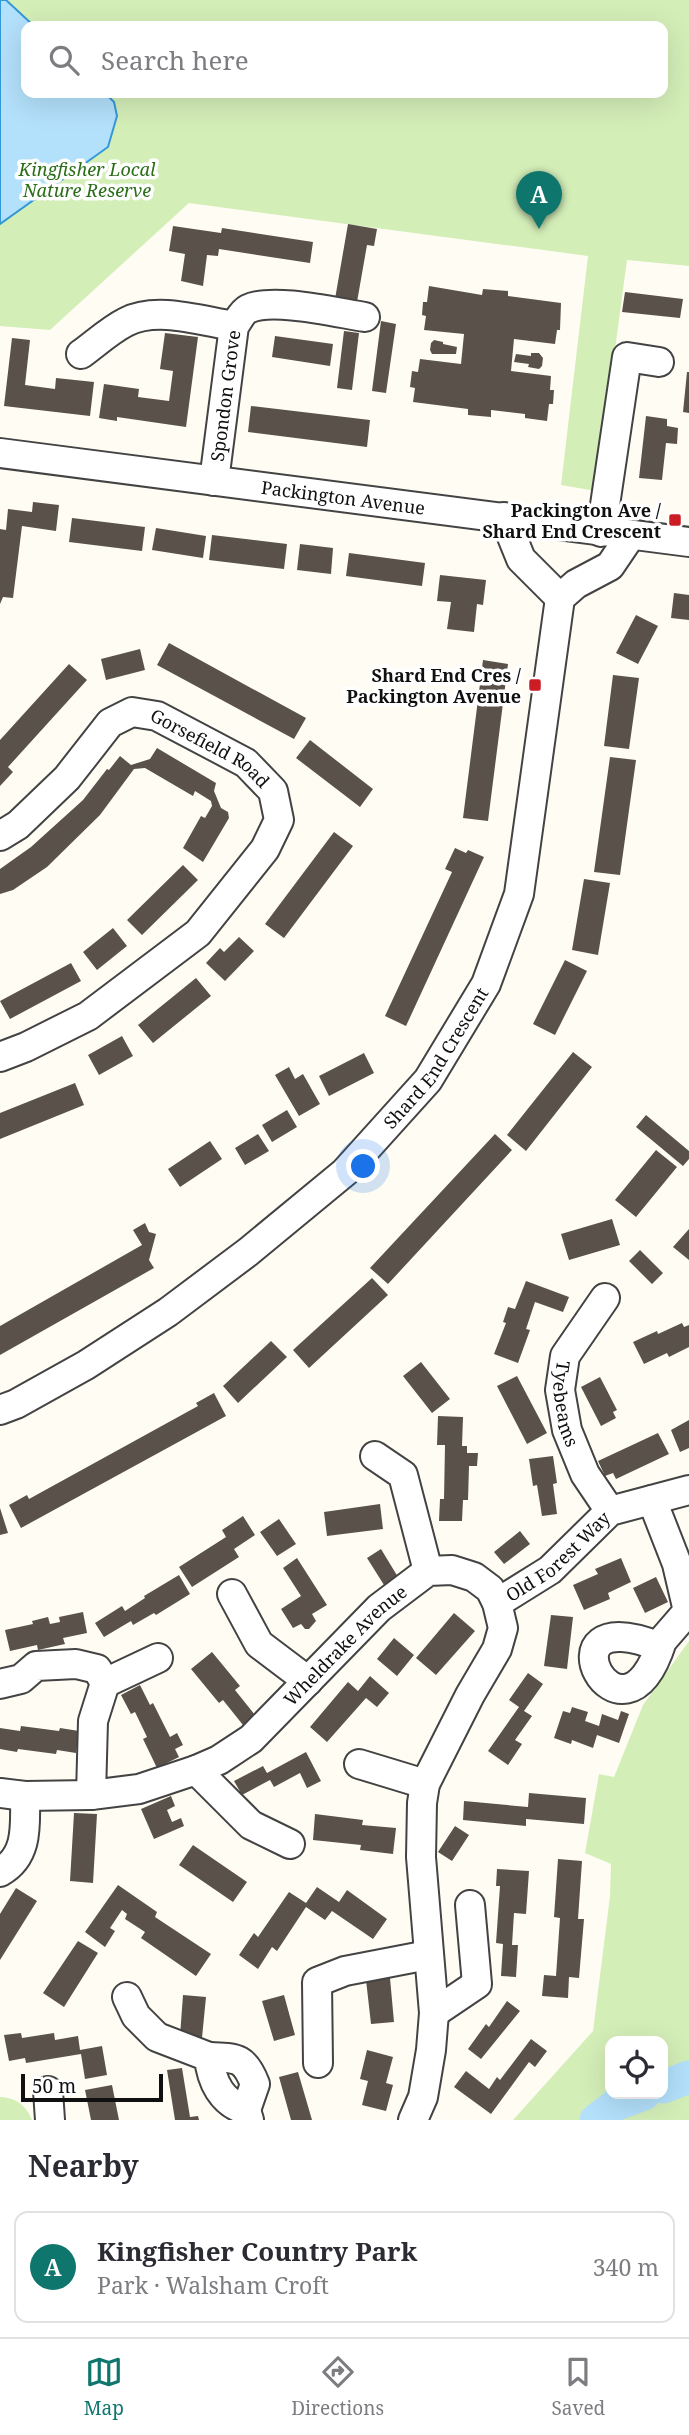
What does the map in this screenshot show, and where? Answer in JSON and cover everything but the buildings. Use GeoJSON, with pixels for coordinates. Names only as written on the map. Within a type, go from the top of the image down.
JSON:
{"type":"FeatureCollection","features":[{"type":"Feature","properties":{"kind":"street","name":"Spondon Grove"},"geometry":{"type":"LineString","coordinates":[[214,481],[234,326],[245,310],[262,304],[286,305],[365,317]]}},
{"type":"Feature","properties":{"kind":"street"},"geometry":{"type":"LineString","coordinates":[[81,354],[125,323],[141,316],[179,316],[234,326]]}},
{"type":"Feature","properties":{"kind":"street"},"geometry":{"type":"LineString","coordinates":[[601,532],[627,357],[659,362]]}},
{"type":"Feature","properties":{"kind":"street","name":"Packington Avenue"},"geometry":{"type":"LineString","coordinates":[[0,453],[689,542]]}},
{"type":"Feature","properties":{"kind":"street"},"geometry":{"type":"LineString","coordinates":[[504,517],[521,559],[560,598],[576,584],[610,566],[631,535]]}},
{"type":"Feature","properties":{"kind":"street","name":"Shard End Crescent"},"geometry":{"type":"LineString","coordinates":[[0,1410],[16,1404],[86,1365],[168,1312],[248,1252],[345,1172],[428,1080],[486,984],[519,894],[560,598]]}},
{"type":"Feature","properties":{"kind":"street","name":"Gorsefield Road"},"geometry":{"type":"LineString","coordinates":[[0,836],[18,825],[67,778],[110,723],[132,712],[157,716],[246,763],[273,791],[279,820],[265,849],[198,933],[88,1016],[0,1057]]}},
{"type":"Feature","properties":{"kind":"street","name":"Tyebeams"},"geometry":{"type":"LineString","coordinates":[[605,1298],[565,1356],[561,1390],[567,1430],[585,1474],[610,1511]]}},
{"type":"Feature","properties":{"kind":"street"},"geometry":{"type":"LineString","coordinates":[[375,1456],[403,1475],[428,1571],[452,1570],[474,1577],[489,1589],[497,1603]]}},
{"type":"Feature","properties":{"kind":"street","name":"Old Forest Way"},"geometry":{"type":"LineString","coordinates":[[413,2120],[423,2097],[434,2013],[421,1857],[425,1784],[470,1695],[497,1649],[503,1628],[497,1603],[550,1570],[610,1511],[689,1490]]}},
{"type":"Feature","properties":{"kind":"street"},"geometry":{"type":"LineString","coordinates":[[653,1500],[677,1564],[688,1611],[662,1641],[660,1647]]}},
{"type":"Feature","properties":{"kind":"street","name":"Wheldrake Avenue"},"geometry":{"type":"LineString","coordinates":[[13,1794],[91,1795],[139,1789],[219,1760],[251,1739],[379,1608],[428,1571]]}},
{"type":"Feature","properties":{"kind":"street"},"geometry":{"type":"LineString","coordinates":[[232,1594],[259,1644],[308,1681]]}},
{"type":"Feature","properties":{"kind":"street"},"geometry":{"type":"LineString","coordinates":[[91,1795],[93,1721],[105,1683],[158,1658]]}},
{"type":"Feature","properties":{"kind":"street"},"geometry":{"type":"LineString","coordinates":[[0,1684],[21,1679],[36,1666],[76,1664],[97,1669],[105,1683]]}},
{"type":"Feature","properties":{"kind":"street"},"geometry":{"type":"LineString","coordinates":[[359,1764],[425,1784]]}},
{"type":"Feature","properties":{"kind":"street"},"geometry":{"type":"LineString","coordinates":[[196,1770],[251,1825],[290,1844]]}},
{"type":"Feature","properties":{"kind":"street"},"geometry":{"type":"LineString","coordinates":[[0,1872],[9,1867],[26,1839],[13,1794]]}},
{"type":"Feature","properties":{"kind":"street"},"geometry":{"type":"LineString","coordinates":[[434,2013],[477,1984],[470,1905]]}},
{"type":"Feature","properties":{"kind":"street"},"geometry":{"type":"LineString","coordinates":[[318,2063],[317,1982],[345,1971],[428,1955]]}},
{"type":"Feature","properties":{"kind":"street"},"geometry":{"type":"LineString","coordinates":[[127,1997],[136,2016],[157,2038],[209,2057],[210,2073],[218,2088],[232,2106],[248,2115]]}},
{"type":"Feature","properties":{"kind":"street"},"geometry":{"type":"LineString","coordinates":[[48,2091],[51,2120]]}},
{"type":"Feature","properties":{"kind":"green space","name":"Kingfisher Local Nature Reserve"},"geometry":{"type":"Polygon","coordinates":[[[0,0],[689,0],[689,266],[627,260],[596,491],[561,485],[588,256],[189,203],[50,330],[0,326],[0,0]]]}},
{"type":"Feature","properties":{"kind":"green space"},"geometry":{"type":"Polygon","coordinates":[[[689,1641],[689,2120],[513,2120],[593,2031],[610,1896],[611,1864],[585,1853],[599,1774],[614,1777],[643,1705],[689,1641]]]}},
{"type":"Feature","properties":{"kind":"green space"},"geometry":{"type":"Polygon","coordinates":[[[0,2097],[20,2103],[32,2120],[0,2120],[0,2097]]]}},
{"type":"Feature","properties":{"kind":"water"},"geometry":{"type":"Polygon","coordinates":[[[0,0],[6,0],[29,21],[21,21],[21,98],[110,98],[114,102],[117,116],[108,147],[0,224],[0,0]]]}},
{"type":"Feature","properties":{"kind":"waterway"},"geometry":{"type":"LineString","coordinates":[[668,2085],[689,2077]]}},
{"type":"Feature","properties":{"kind":"waterway"},"geometry":{"type":"LineString","coordinates":[[596,2120],[617,2104],[630,2099]]}},
{"type":"Feature","properties":{"kind":"place","name":"Kingfisher Country Park"},"geometry":{"type":"Point","coordinates":[539,229]}},
{"type":"Feature","properties":{"kind":"place","name":"Packington Ave / Shard End Crescent"},"geometry":{"type":"Point","coordinates":[675,520]}},
{"type":"Feature","properties":{"kind":"place","name":"Shard End Cres / Packington Avenue"},"geometry":{"type":"Point","coordinates":[535,685]}}]}
